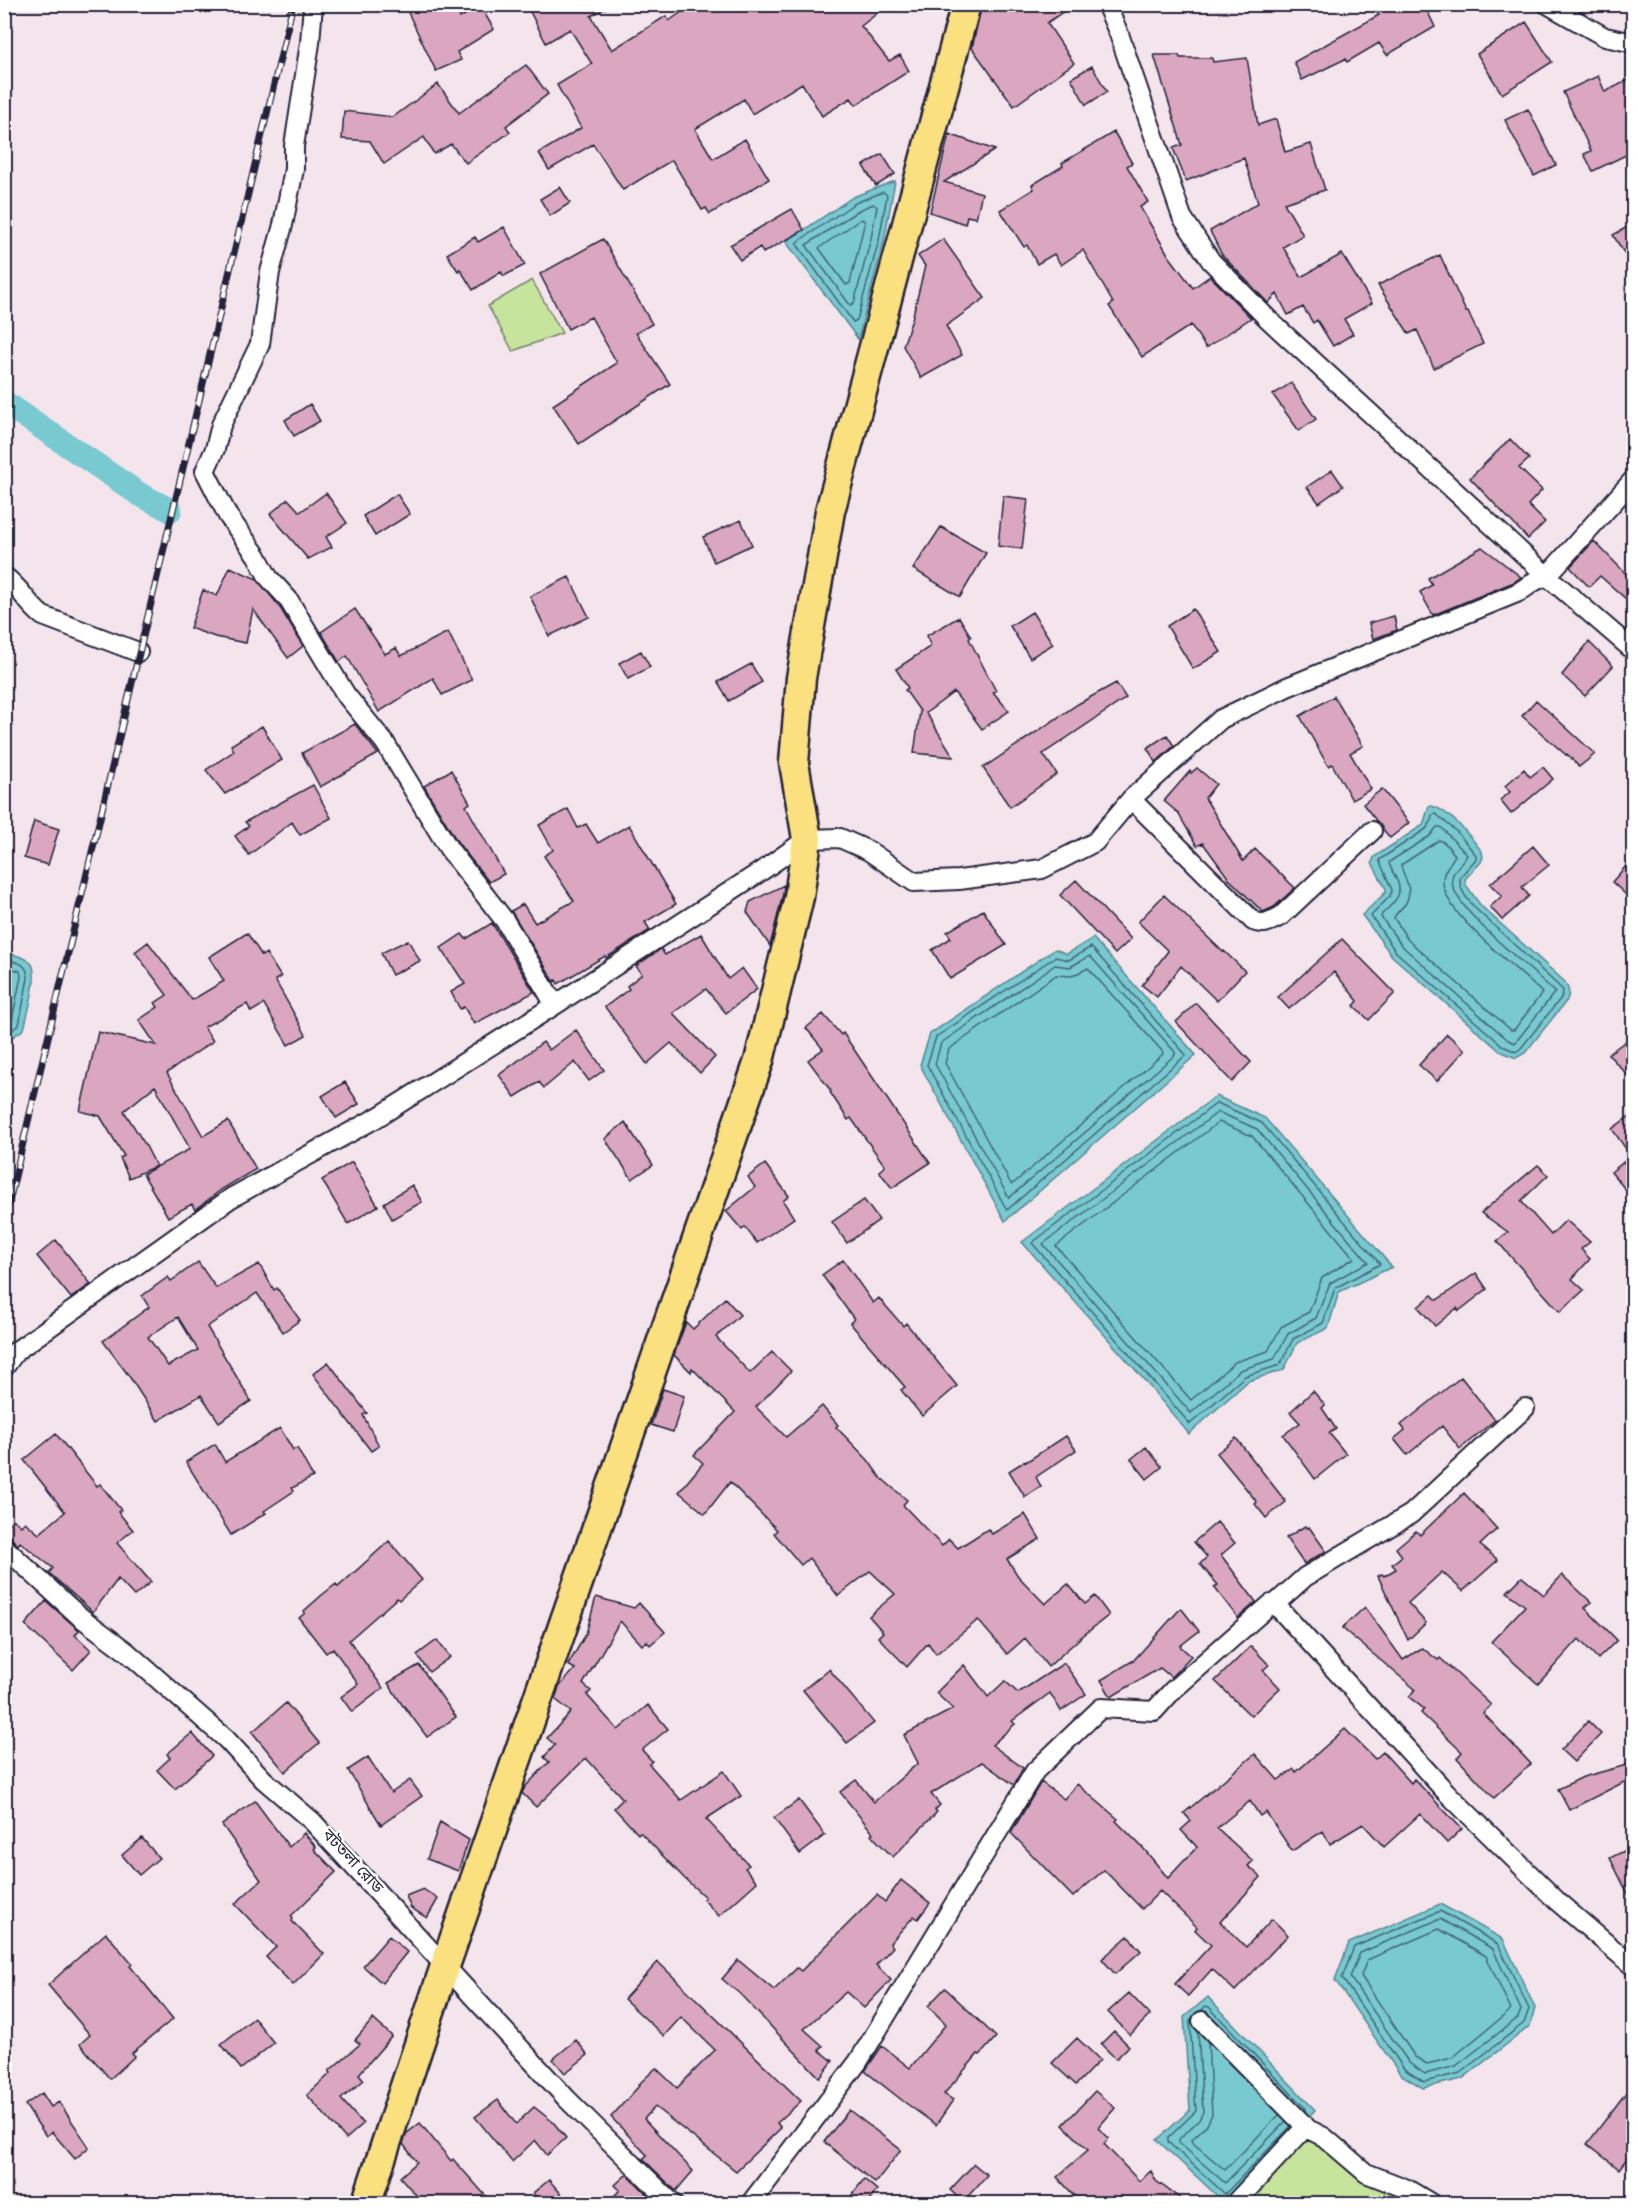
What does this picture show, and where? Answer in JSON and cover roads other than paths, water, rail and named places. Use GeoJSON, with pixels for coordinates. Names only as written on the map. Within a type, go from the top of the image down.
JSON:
{"type":"FeatureCollection","features":[{"type":"Feature","properties":{"kind":"main road"},"geometry":{"type":"LineString","coordinates":[[366,2204],[445,1966],[759,1061],[799,897],[807,839],[794,763],[801,678],[830,511],[966,4]]}},
{"type":"Feature","properties":{"kind":"street"},"geometry":{"type":"LineString","coordinates":[[313,4],[310,42],[294,146],[294,169],[283,225],[270,272],[260,344],[221,425],[215,449],[205,471],[228,516],[257,556],[268,576],[288,599],[346,695],[385,743],[449,849],[505,921],[555,1005]]}},
{"type":"Feature","properties":{"kind":"street"},"geometry":{"type":"LineString","coordinates":[[1106,4],[1119,34],[1182,217],[1210,261],[1269,320],[1548,576],[1634,651]]}},
{"type":"Feature","properties":{"kind":"street"},"geometry":{"type":"LineString","coordinates":[[1547,4],[1605,36],[1634,43]]}},
{"type":"Feature","properties":{"kind":"street"},"geometry":{"type":"LineString","coordinates":[[4,1368],[16,1352],[231,1198],[378,1117],[555,1005],[807,839],[840,838],[869,850],[914,882],[1042,869],[1095,842],[1131,799],[1221,719],[1287,687],[1519,592],[1535,581],[1548,576],[1634,479]]}},
{"type":"Feature","properties":{"kind":"street"},"geometry":{"type":"LineString","coordinates":[[4,576],[17,585],[32,608],[43,616],[138,652]]}},
{"type":"Feature","properties":{"kind":"street"},"geometry":{"type":"LineString","coordinates":[[1131,799],[1258,924],[1267,923],[1281,916],[1372,831]]}},
{"type":"Feature","properties":{"kind":"street"},"geometry":{"type":"LineString","coordinates":[[750,2204],[858,2062],[1035,1771],[1101,1708],[1154,1711],[1173,1690],[1305,1577],[1411,1514],[1525,1408]]}},
{"type":"Feature","properties":{"kind":"street","name":"বটতলা রোড"},"geometry":{"type":"LineString","coordinates":[[4,1547],[79,1616],[127,1652],[226,1739],[264,1780],[312,1821],[567,2099],[673,2204]]}},
{"type":"Feature","properties":{"kind":"street"},"geometry":{"type":"LineString","coordinates":[[1275,1604],[1446,1792],[1558,1902],[1634,1967]]}},
{"type":"Feature","properties":{"kind":"street"},"geometry":{"type":"LineString","coordinates":[[1202,2021],[1308,2129],[1324,2137],[1366,2173],[1407,2189],[1432,2204]]}},
{"type":"Feature","properties":{"kind":"street"},"geometry":{"type":"LineString","coordinates":[[1234,2204],[1300,2132],[1308,2129]]}},
{"type":"Feature","properties":{"kind":"water"},"geometry":{"type":"Polygon","coordinates":[[[895,181],[884,241],[858,339],[786,242],[853,197],[895,181]]]}},
{"type":"Feature","properties":{"kind":"water"},"geometry":{"type":"Polygon","coordinates":[[[1429,806],[1436,807],[1451,817],[1482,852],[1481,862],[1465,879],[1466,885],[1481,906],[1565,982],[1568,989],[1567,1000],[1525,1053],[1516,1058],[1500,1051],[1392,956],[1362,915],[1386,892],[1372,863],[1374,857],[1423,825],[1429,806]]]}},
{"type":"Feature","properties":{"kind":"water"},"geometry":{"type":"Polygon","coordinates":[[[1093,938],[1196,1055],[1005,1221],[920,1065],[930,1034],[1055,949],[1067,954],[1093,938]]]}},
{"type":"Feature","properties":{"kind":"water"},"geometry":{"type":"Polygon","coordinates":[[[4,953],[26,959],[31,963],[34,976],[24,1029],[14,1036],[5,1037],[4,953]]]}},
{"type":"Feature","properties":{"kind":"water"},"geometry":{"type":"Polygon","coordinates":[[[1216,1096],[1265,1118],[1392,1267],[1339,1292],[1328,1328],[1297,1343],[1284,1370],[1248,1381],[1189,1434],[1022,1242],[1216,1096]]]}},
{"type":"Feature","properties":{"kind":"water"},"geometry":{"type":"Polygon","coordinates":[[[1440,1904],[1503,1939],[1535,2008],[1530,2026],[1462,2079],[1423,2088],[1400,2074],[1335,1980],[1349,1943],[1440,1904]]]}},
{"type":"Feature","properties":{"kind":"water"},"geometry":{"type":"Polygon","coordinates":[[[1208,1997],[1315,2110],[1225,2203],[1157,2140],[1190,2110],[1184,2017],[1208,1997]]]}},
{"type":"Feature","properties":{"kind":"waterway"},"geometry":{"type":"LineString","coordinates":[[4,402],[139,494],[170,510]]}},
{"type":"Feature","properties":{"kind":"railway"},"geometry":{"type":"LineString","coordinates":[[4,1223],[293,4]]}}]}
